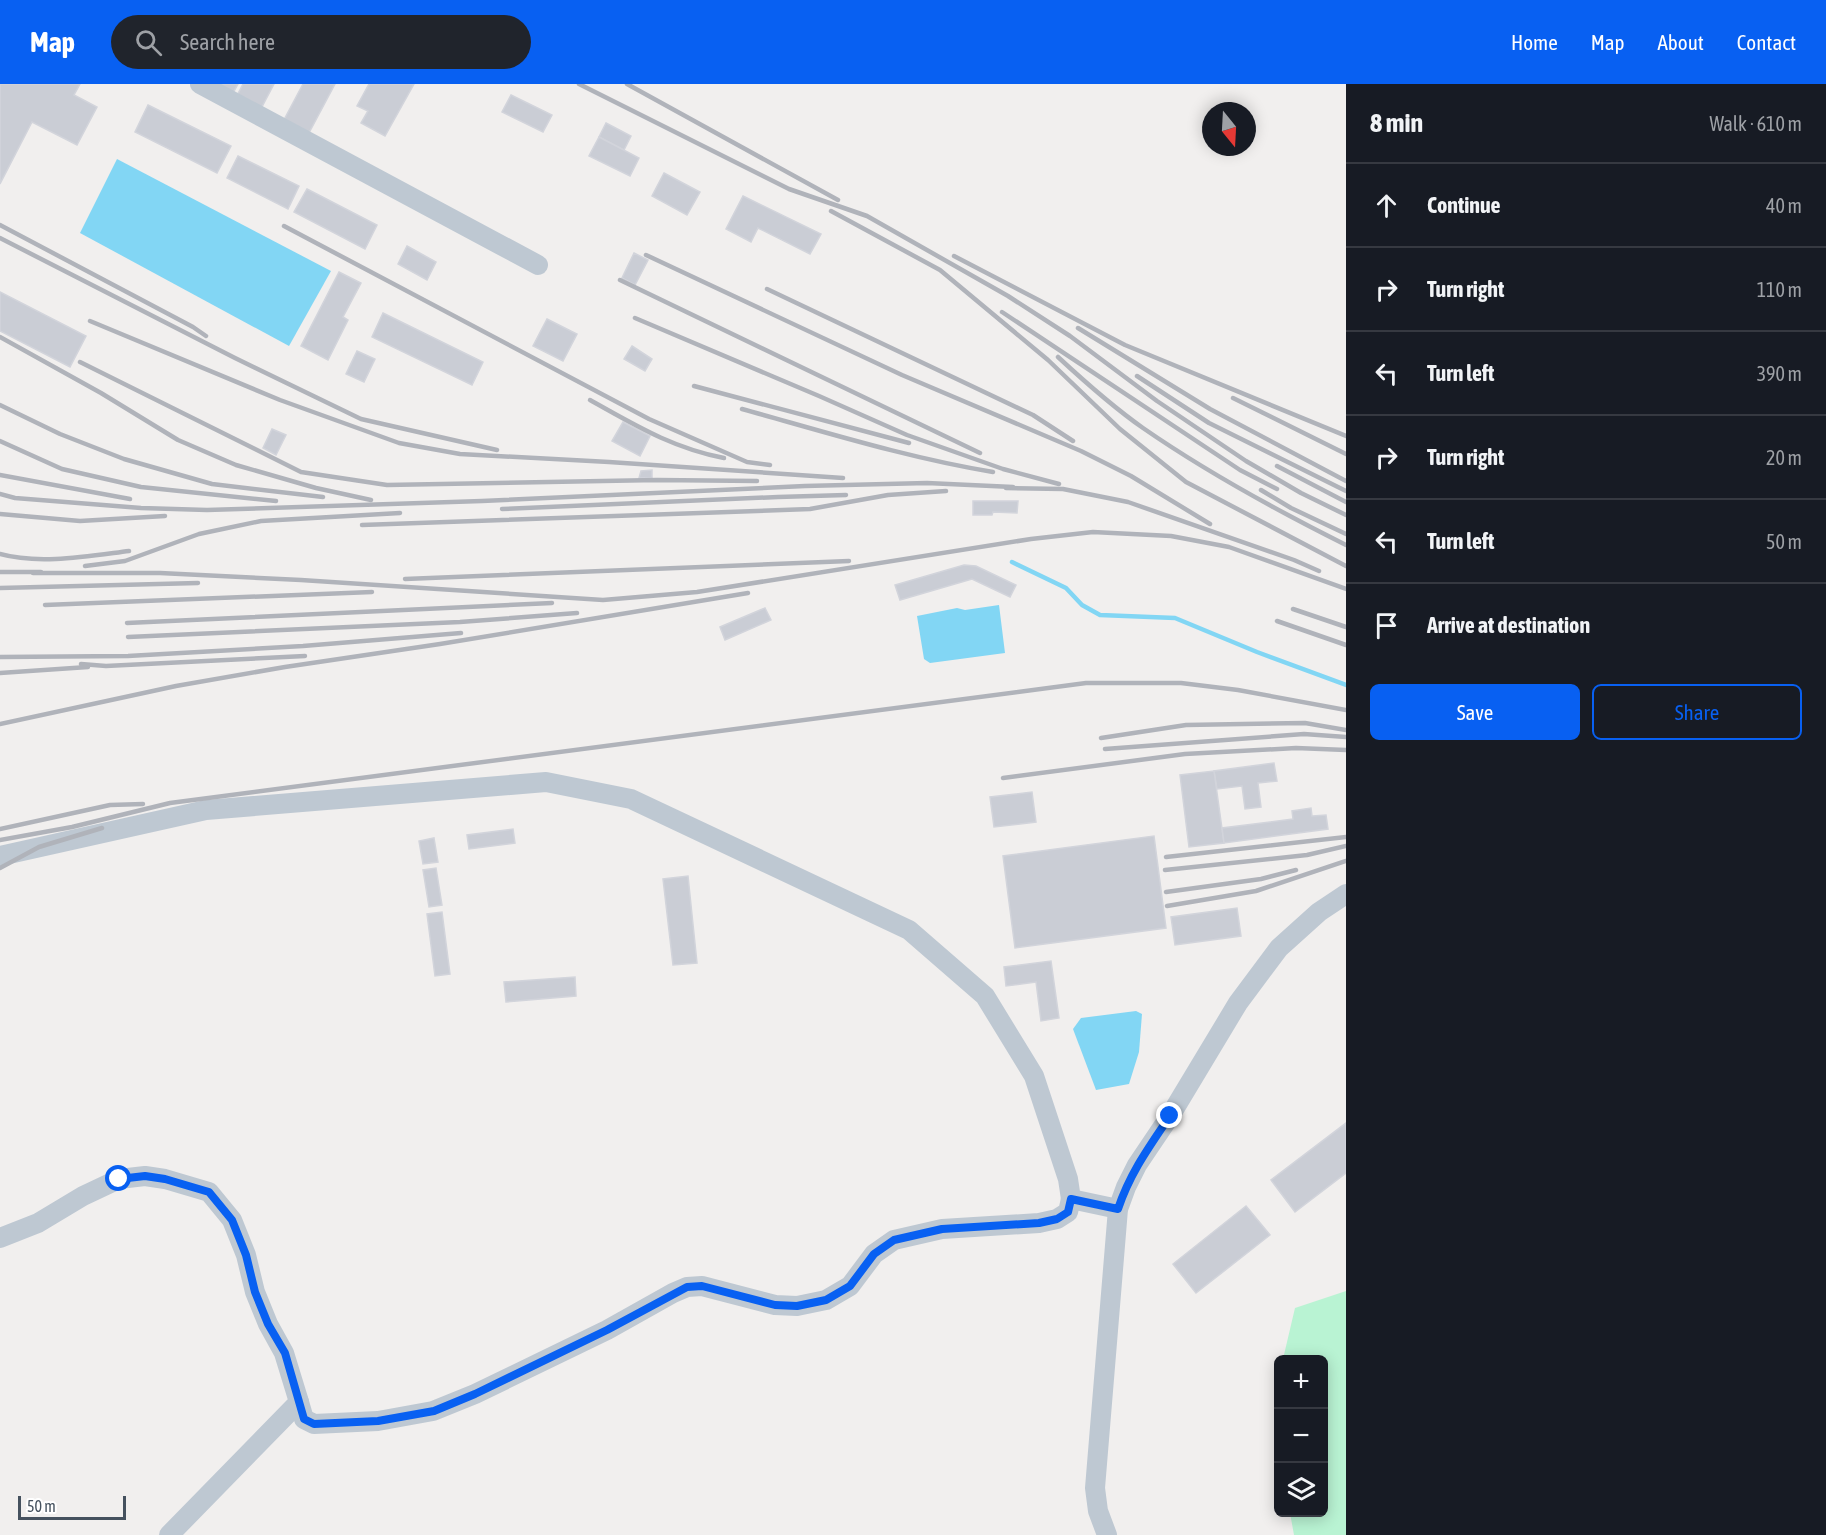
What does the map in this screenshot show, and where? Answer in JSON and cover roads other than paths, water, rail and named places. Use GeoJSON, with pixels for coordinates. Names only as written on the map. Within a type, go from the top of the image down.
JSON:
{"type":"FeatureCollection","features":[{"type":"Feature","properties":{"kind":"street"},"geometry":{"type":"LineString","coordinates":[[200,84],[538,265]]}},
{"type":"Feature","properties":{"kind":"street"},"geometry":{"type":"LineString","coordinates":[[0,856],[206,810],[546,782],[631,799],[909,930],[986,996],[1034,1076],[1065,1170],[1071,1199],[1068,1212],[1057,1219],[1039,1223],[942,1229],[894,1240],[874,1254],[850,1286],[826,1300],[797,1306],[775,1305],[702,1286],[687,1287],[607,1330],[475,1394],[434,1411],[378,1421],[314,1424],[304,1419],[285,1353],[268,1324],[255,1292],[246,1255],[232,1220],[209,1192],[165,1179],[145,1176],[119,1179],[83,1196],[38,1223],[0,1238]]}},
{"type":"Feature","properties":{"kind":"street"},"geometry":{"type":"LineString","coordinates":[[1107,1535],[1098,1511],[1095,1488],[1118,1209],[1126,1187],[1137,1165],[1170,1116],[1238,1003],[1279,948],[1318,912],[1346,894]]}},
{"type":"Feature","properties":{"kind":"street"},"geometry":{"type":"LineString","coordinates":[[1071,1199],[1118,1209]]}},
{"type":"Feature","properties":{"kind":"street"},"geometry":{"type":"LineString","coordinates":[[169,1535],[298,1402]]}},
{"type":"Feature","properties":{"kind":"water"},"geometry":{"type":"Polygon","coordinates":[[[117,159],[331,271],[289,346],[80,233],[117,159]]]}},
{"type":"Feature","properties":{"kind":"water"},"geometry":{"type":"Polygon","coordinates":[[[999,605],[1005,653],[930,663],[924,659],[917,616],[957,608],[965,610],[999,605]]]}},
{"type":"Feature","properties":{"kind":"water"},"geometry":{"type":"Polygon","coordinates":[[[1136,1011],[1142,1014],[1139,1052],[1129,1084],[1096,1090],[1073,1029],[1081,1018],[1136,1011]]]}},
{"type":"Feature","properties":{"kind":"waterway"},"geometry":{"type":"LineString","coordinates":[[1012,562],[1066,588],[1082,605],[1100,615],[1175,618],[1346,685]]}},
{"type":"Feature","properties":{"kind":"railway"},"geometry":{"type":"LineString","coordinates":[[579,84],[789,189],[867,216],[1008,296],[1070,336],[1157,401],[1246,461],[1301,493],[1346,515]]}},
{"type":"Feature","properties":{"kind":"railway"},"geometry":{"type":"LineString","coordinates":[[627,84],[838,200]]}},
{"type":"Feature","properties":{"kind":"railway"},"geometry":{"type":"LineString","coordinates":[[831,211],[940,270],[1048,360],[1120,429],[1186,482],[1346,566]]}},
{"type":"Feature","properties":{"kind":"railway"},"geometry":{"type":"LineString","coordinates":[[0,225],[206,336]]}},
{"type":"Feature","properties":{"kind":"railway"},"geometry":{"type":"LineString","coordinates":[[284,226],[649,419],[747,462],[770,465]]}},
{"type":"Feature","properties":{"kind":"railway"},"geometry":{"type":"LineString","coordinates":[[0,238],[235,358],[361,419],[497,450]]}},
{"type":"Feature","properties":{"kind":"railway"},"geometry":{"type":"LineString","coordinates":[[646,255],[902,375],[1081,451],[1131,476],[1210,524]]}},
{"type":"Feature","properties":{"kind":"railway"},"geometry":{"type":"LineString","coordinates":[[954,256],[1125,345],[1346,436]]}},
{"type":"Feature","properties":{"kind":"railway"},"geometry":{"type":"LineString","coordinates":[[620,280],[980,453]]}},
{"type":"Feature","properties":{"kind":"railway"},"geometry":{"type":"LineString","coordinates":[[767,289],[1033,415],[1073,441]]}},
{"type":"Feature","properties":{"kind":"railway"},"geometry":{"type":"LineString","coordinates":[[1002,312],[1240,470],[1277,489]]}},
{"type":"Feature","properties":{"kind":"railway"},"geometry":{"type":"LineString","coordinates":[[635,318],[907,435],[1003,469],[1059,484]]}},
{"type":"Feature","properties":{"kind":"railway"},"geometry":{"type":"LineString","coordinates":[[90,321],[280,400],[399,443],[460,454],[843,478]]}},
{"type":"Feature","properties":{"kind":"railway"},"geometry":{"type":"LineString","coordinates":[[1078,328],[1210,409],[1346,481]]}},
{"type":"Feature","properties":{"kind":"railway"},"geometry":{"type":"LineString","coordinates":[[0,337],[101,393],[178,440],[236,465],[316,488],[371,500]]}},
{"type":"Feature","properties":{"kind":"railway"},"geometry":{"type":"LineString","coordinates":[[1058,357],[1121,412],[1168,445],[1243,490],[1346,545]]}},
{"type":"Feature","properties":{"kind":"railway"},"geometry":{"type":"LineString","coordinates":[[80,362],[301,472],[387,485],[657,480],[757,481]]}},
{"type":"Feature","properties":{"kind":"railway"},"geometry":{"type":"LineString","coordinates":[[1137,376],[1209,423],[1346,491]]}},
{"type":"Feature","properties":{"kind":"railway"},"geometry":{"type":"LineString","coordinates":[[694,386],[909,443]]}},
{"type":"Feature","properties":{"kind":"railway"},"geometry":{"type":"LineString","coordinates":[[1233,398],[1346,454]]}},
{"type":"Feature","properties":{"kind":"railway"},"geometry":{"type":"LineString","coordinates":[[590,400],[638,427],[671,442],[724,458]]}},
{"type":"Feature","properties":{"kind":"railway"},"geometry":{"type":"LineString","coordinates":[[0,405],[60,434],[124,459],[212,484],[323,497]]}},
{"type":"Feature","properties":{"kind":"railway"},"geometry":{"type":"LineString","coordinates":[[742,409],[898,452],[993,472]]}},
{"type":"Feature","properties":{"kind":"railway"},"geometry":{"type":"LineString","coordinates":[[0,441],[62,469],[141,487],[276,501]]}},
{"type":"Feature","properties":{"kind":"railway"},"geometry":{"type":"LineString","coordinates":[[1277,466],[1346,502]]}},
{"type":"Feature","properties":{"kind":"railway"},"geometry":{"type":"LineString","coordinates":[[0,475],[130,499]]}},
{"type":"Feature","properties":{"kind":"railway"},"geometry":{"type":"LineString","coordinates":[[0,494],[15,498],[141,508],[207,510],[482,501],[805,486],[927,483],[1013,487]]}},
{"type":"Feature","properties":{"kind":"railway"},"geometry":{"type":"LineString","coordinates":[[1006,488],[1063,489],[1128,502],[1294,560],[1319,571]]}},
{"type":"Feature","properties":{"kind":"railway"},"geometry":{"type":"LineString","coordinates":[[1261,490],[1291,508],[1346,534]]}},
{"type":"Feature","properties":{"kind":"railway"},"geometry":{"type":"LineString","coordinates":[[362,525],[810,509],[888,495],[946,491]]}},
{"type":"Feature","properties":{"kind":"railway"},"geometry":{"type":"LineString","coordinates":[[502,509],[846,495]]}},
{"type":"Feature","properties":{"kind":"railway"},"geometry":{"type":"LineString","coordinates":[[85,566],[125,561],[199,534],[261,521],[400,513]]}},
{"type":"Feature","properties":{"kind":"railway"},"geometry":{"type":"LineString","coordinates":[[0,514],[80,521],[165,516]]}},
{"type":"Feature","properties":{"kind":"railway"},"geometry":{"type":"LineString","coordinates":[[33,573],[160,573],[603,600],[697,592],[1031,539],[1093,532],[1171,536],[1229,547],[1346,589]]}},
{"type":"Feature","properties":{"kind":"railway"},"geometry":{"type":"LineString","coordinates":[[0,554],[47,559],[129,551]]}},
{"type":"Feature","properties":{"kind":"railway"},"geometry":{"type":"LineString","coordinates":[[405,579],[849,561]]}},
{"type":"Feature","properties":{"kind":"railway"},"geometry":{"type":"LineString","coordinates":[[0,572],[41,572]]}},
{"type":"Feature","properties":{"kind":"railway"},"geometry":{"type":"LineString","coordinates":[[0,588],[198,583]]}},
{"type":"Feature","properties":{"kind":"railway"},"geometry":{"type":"LineString","coordinates":[[45,605],[372,592]]}},
{"type":"Feature","properties":{"kind":"railway"},"geometry":{"type":"LineString","coordinates":[[0,724],[176,686],[748,593]]}},
{"type":"Feature","properties":{"kind":"railway"},"geometry":{"type":"LineString","coordinates":[[127,623],[552,603]]}},
{"type":"Feature","properties":{"kind":"railway"},"geometry":{"type":"LineString","coordinates":[[1293,609],[1346,627]]}},
{"type":"Feature","properties":{"kind":"railway"},"geometry":{"type":"LineString","coordinates":[[128,637],[460,622],[577,613]]}},
{"type":"Feature","properties":{"kind":"railway"},"geometry":{"type":"LineString","coordinates":[[1277,621],[1346,645]]}},
{"type":"Feature","properties":{"kind":"railway"},"geometry":{"type":"LineString","coordinates":[[0,657],[128,656],[303,646],[461,633]]}},
{"type":"Feature","properties":{"kind":"railway"},"geometry":{"type":"LineString","coordinates":[[81,664],[106,666],[305,656]]}},
{"type":"Feature","properties":{"kind":"railway"},"geometry":{"type":"LineString","coordinates":[[0,673],[88,667]]}},
{"type":"Feature","properties":{"kind":"railway"},"geometry":{"type":"LineString","coordinates":[[0,840],[72,827],[170,803],[1086,683],[1181,683],[1238,690],[1346,710]]}},
{"type":"Feature","properties":{"kind":"railway"},"geometry":{"type":"LineString","coordinates":[[1101,738],[1186,725],[1305,723],[1346,730]]}},
{"type":"Feature","properties":{"kind":"railway"},"geometry":{"type":"LineString","coordinates":[[1105,749],[1304,734],[1346,737]]}},
{"type":"Feature","properties":{"kind":"railway"},"geometry":{"type":"LineString","coordinates":[[1003,778],[1185,754],[1296,748],[1346,750]]}},
{"type":"Feature","properties":{"kind":"railway"},"geometry":{"type":"LineString","coordinates":[[0,829],[110,805],[143,804]]}},
{"type":"Feature","properties":{"kind":"railway"},"geometry":{"type":"LineString","coordinates":[[0,868],[39,847],[102,828]]}},
{"type":"Feature","properties":{"kind":"railway"},"geometry":{"type":"LineString","coordinates":[[1166,857],[1346,837]]}},
{"type":"Feature","properties":{"kind":"railway"},"geometry":{"type":"LineString","coordinates":[[1165,870],[1307,855],[1346,846]]}},
{"type":"Feature","properties":{"kind":"railway"},"geometry":{"type":"LineString","coordinates":[[1167,906],[1256,891],[1346,861]]}},
{"type":"Feature","properties":{"kind":"railway"},"geometry":{"type":"LineString","coordinates":[[1166,892],[1261,879],[1296,870]]}}]}
